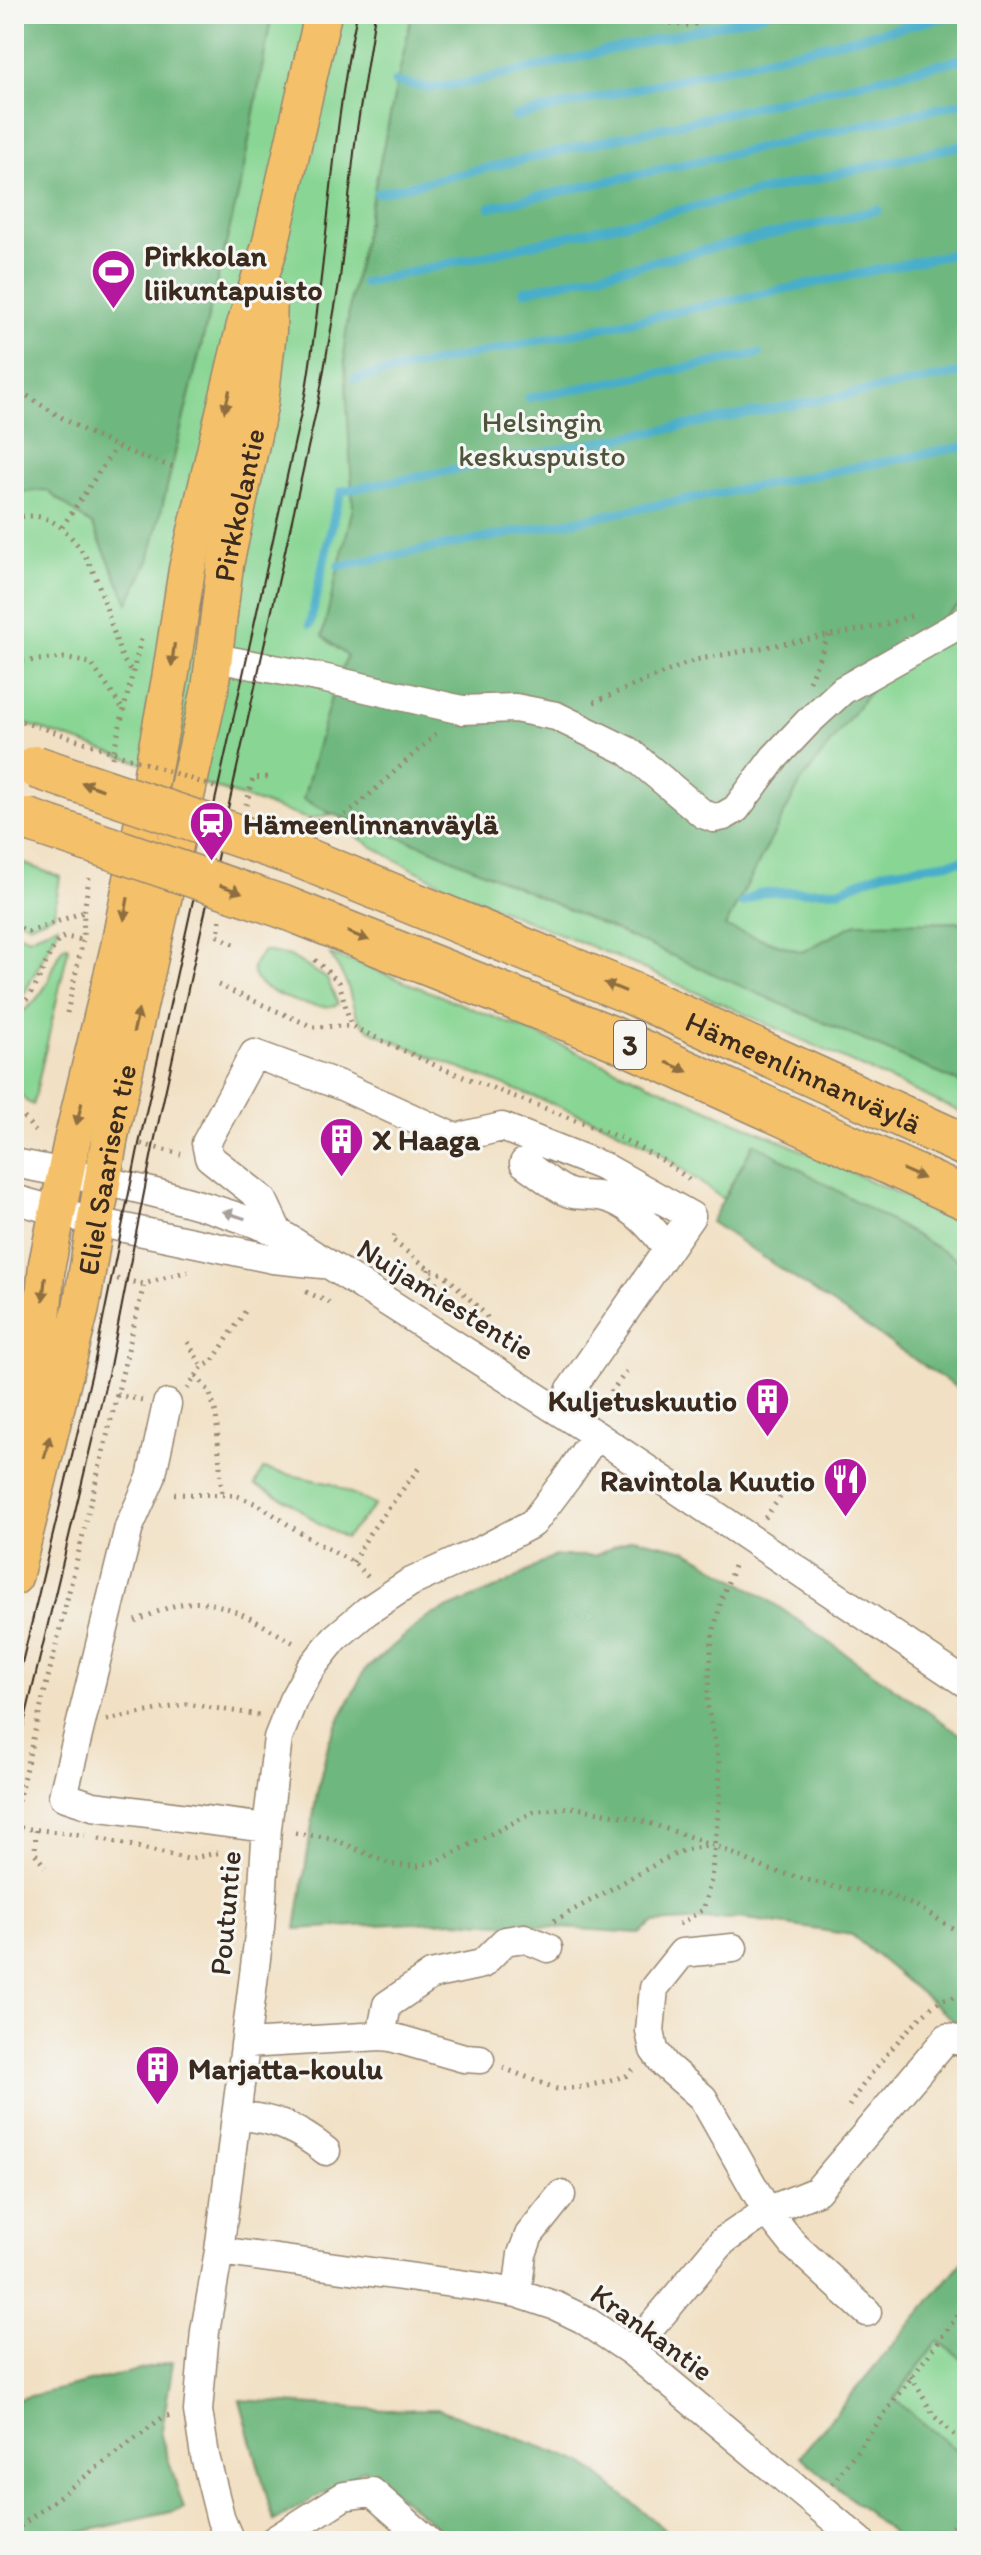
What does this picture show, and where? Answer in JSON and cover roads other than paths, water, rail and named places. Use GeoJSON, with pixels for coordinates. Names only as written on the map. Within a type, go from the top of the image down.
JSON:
{"type":"FeatureCollection","features":[{"type":"Feature","properties":{"kind":"highway","name":"Hämeenlinnanväylä"},"geometry":{"type":"LineString","coordinates":[[32,752],[303,838],[631,993],[967,1146]]}},
{"type":"Feature","properties":{"kind":"highway","name":"Hämeenlinnanväylä"},"geometry":{"type":"LineString","coordinates":[[19,818],[286,908],[611,1037],[967,1199]]}},
{"type":"Feature","properties":{"kind":"main road","name":"Pirkkolantie"},"geometry":{"type":"LineString","coordinates":[[157,750],[187,569],[245,325],[270,246],[323,14]]}},
{"type":"Feature","properties":{"kind":"main road","name":"Pirkkolantie"},"geometry":{"type":"LineString","coordinates":[[194,761],[215,658],[225,565],[260,402],[268,331],[270,246]]}},
{"type":"Feature","properties":{"kind":"main road","name":"Eliel Saarisen tie"},"geometry":{"type":"LineString","coordinates":[[14,1466],[37,1375],[43,1290],[65,1174],[119,947],[157,750]]}},
{"type":"Feature","properties":{"kind":"main road","name":"Eliel Saarisen tie"},"geometry":{"type":"LineString","coordinates":[[14,1577],[81,1308],[110,1136],[194,761]]}},
{"type":"Feature","properties":{"kind":"street"},"geometry":{"type":"LineString","coordinates":[[215,658],[322,678],[462,710],[515,708],[556,716],[628,751],[703,814],[714,818],[736,809],[774,758],[843,690],[967,620]]}},
{"type":"Feature","properties":{"kind":"street"},"geometry":{"type":"LineString","coordinates":[[278,1232],[263,1200],[209,1157],[206,1143],[254,1054],[342,1086],[455,1138],[502,1127],[604,1167],[691,1216],[571,1389],[563,1413]]}},
{"type":"Feature","properties":{"kind":"street","name":"Nuijamiestentie"},"geometry":{"type":"LineString","coordinates":[[14,1163],[145,1190],[278,1232],[563,1413],[597,1422],[967,1684]]}},
{"type":"Feature","properties":{"kind":"street"},"geometry":{"type":"LineString","coordinates":[[524,1163],[571,1194],[584,1193],[611,1199],[635,1213],[655,1231],[668,1249]]}},
{"type":"Feature","properties":{"kind":"street","name":"Nuijamiestentie"},"geometry":{"type":"LineString","coordinates":[[14,1199],[96,1222],[273,1259],[327,1264]]}},
{"type":"Feature","properties":{"kind":"street"},"geometry":{"type":"LineString","coordinates":[[167,1404],[151,1478],[129,1527],[63,1796],[93,1806],[278,1830]]}},
{"type":"Feature","properties":{"kind":"street","name":"Poutuntie"},"geometry":{"type":"LineString","coordinates":[[230,2541],[221,2520],[205,2456],[198,2411],[205,2331],[219,2251],[260,1927],[278,1830],[278,1738],[310,1669],[335,1638],[367,1611],[409,1583],[533,1523],[567,1478],[597,1422]]}},
{"type":"Feature","properties":{"kind":"street"},"geometry":{"type":"LineString","coordinates":[[381,2036],[387,2005],[431,1975],[482,1964],[505,1941],[536,1943]]}},
{"type":"Feature","properties":{"kind":"street"},"geometry":{"type":"LineString","coordinates":[[733,1948],[682,1953],[654,1988],[650,2031],[654,2050],[665,2065],[703,2098],[767,2211],[794,2245],[867,2312]]}},
{"type":"Feature","properties":{"kind":"street"},"geometry":{"type":"LineString","coordinates":[[245,2044],[381,2036],[464,2058],[480,2059]]}},
{"type":"Feature","properties":{"kind":"street"},"geometry":{"type":"LineString","coordinates":[[631,2351],[723,2241],[767,2211],[817,2191],[947,2038],[965,2042]]}},
{"type":"Feature","properties":{"kind":"street"},"geometry":{"type":"LineString","coordinates":[[236,2116],[267,2118],[304,2134],[326,2151]]}},
{"type":"Feature","properties":{"kind":"street"},"geometry":{"type":"LineString","coordinates":[[517,2293],[522,2254],[529,2235],[561,2195]]}},
{"type":"Feature","properties":{"kind":"street","name":"Krankantie"},"geometry":{"type":"LineString","coordinates":[[219,2251],[517,2293],[556,2306],[583,2319],[631,2351],[860,2541]]}},
{"type":"Feature","properties":{"kind":"street"},"geometry":{"type":"LineString","coordinates":[[273,2541],[344,2496],[372,2492],[428,2541]]}},
{"type":"Feature","properties":{"kind":"waterway"},"geometry":{"type":"LineString","coordinates":[[539,19],[559,14]]}},
{"type":"Feature","properties":{"kind":"waterway"},"geometry":{"type":"LineString","coordinates":[[395,82],[428,88],[464,84],[765,14]]}},
{"type":"Feature","properties":{"kind":"waterway"},"geometry":{"type":"LineString","coordinates":[[514,117],[959,14]]}},
{"type":"Feature","properties":{"kind":"waterway"},"geometry":{"type":"LineString","coordinates":[[377,193],[967,58]]}},
{"type":"Feature","properties":{"kind":"waterway"},"geometry":{"type":"LineString","coordinates":[[490,207],[967,102]]}},
{"type":"Feature","properties":{"kind":"waterway"},"geometry":{"type":"LineString","coordinates":[[364,283],[967,144]]}},
{"type":"Feature","properties":{"kind":"waterway"},"geometry":{"type":"LineString","coordinates":[[524,291],[878,210]]}},
{"type":"Feature","properties":{"kind":"waterway"},"geometry":{"type":"LineString","coordinates":[[355,379],[967,251]]}},
{"type":"Feature","properties":{"kind":"waterway"},"geometry":{"type":"LineString","coordinates":[[528,398],[759,354]]}},
{"type":"Feature","properties":{"kind":"waterway"},"geometry":{"type":"LineString","coordinates":[[310,624],[342,491],[967,372]]}},
{"type":"Feature","properties":{"kind":"waterway"},"geometry":{"type":"LineString","coordinates":[[339,566],[967,446]]}},
{"type":"Feature","properties":{"kind":"waterway"},"geometry":{"type":"LineString","coordinates":[[742,903],[760,893],[840,890],[883,872],[967,860]]}},
{"type":"Feature","properties":{"kind":"tram line"},"geometry":{"type":"LineString","coordinates":[[14,1696],[94,1364],[139,1144],[305,395],[319,300],[334,156],[357,14]]}},
{"type":"Feature","properties":{"kind":"tram line"},"geometry":{"type":"LineString","coordinates":[[14,1765],[110,1366],[153,1147],[319,398],[340,278],[356,135],[375,14]]}},
{"type":"Feature","properties":{"kind":"place","name":"Pirkkolan liikuntapuisto"},"geometry":{"type":"Point","coordinates":[113,311]}},
{"type":"Feature","properties":{"kind":"place","name":"Hämeenlinnanväylä"},"geometry":{"type":"Point","coordinates":[212,862]}},
{"type":"Feature","properties":{"kind":"place","name":"X Haaga"},"geometry":{"type":"Point","coordinates":[341,1178]}},
{"type":"Feature","properties":{"kind":"place","name":"Kuljetuskuutio"},"geometry":{"type":"Point","coordinates":[768,1439]}},
{"type":"Feature","properties":{"kind":"place","name":"Ravintola Kuutio"},"geometry":{"type":"Point","coordinates":[846,1519]}},
{"type":"Feature","properties":{"kind":"place","name":"Marjatta-koulu"},"geometry":{"type":"Point","coordinates":[157,2107]}},
{"type":"Feature","properties":{"kind":"park label","name":"Helsingin keskuspuisto"},"geometry":{"type":"Point","coordinates":[542,438]}}]}
